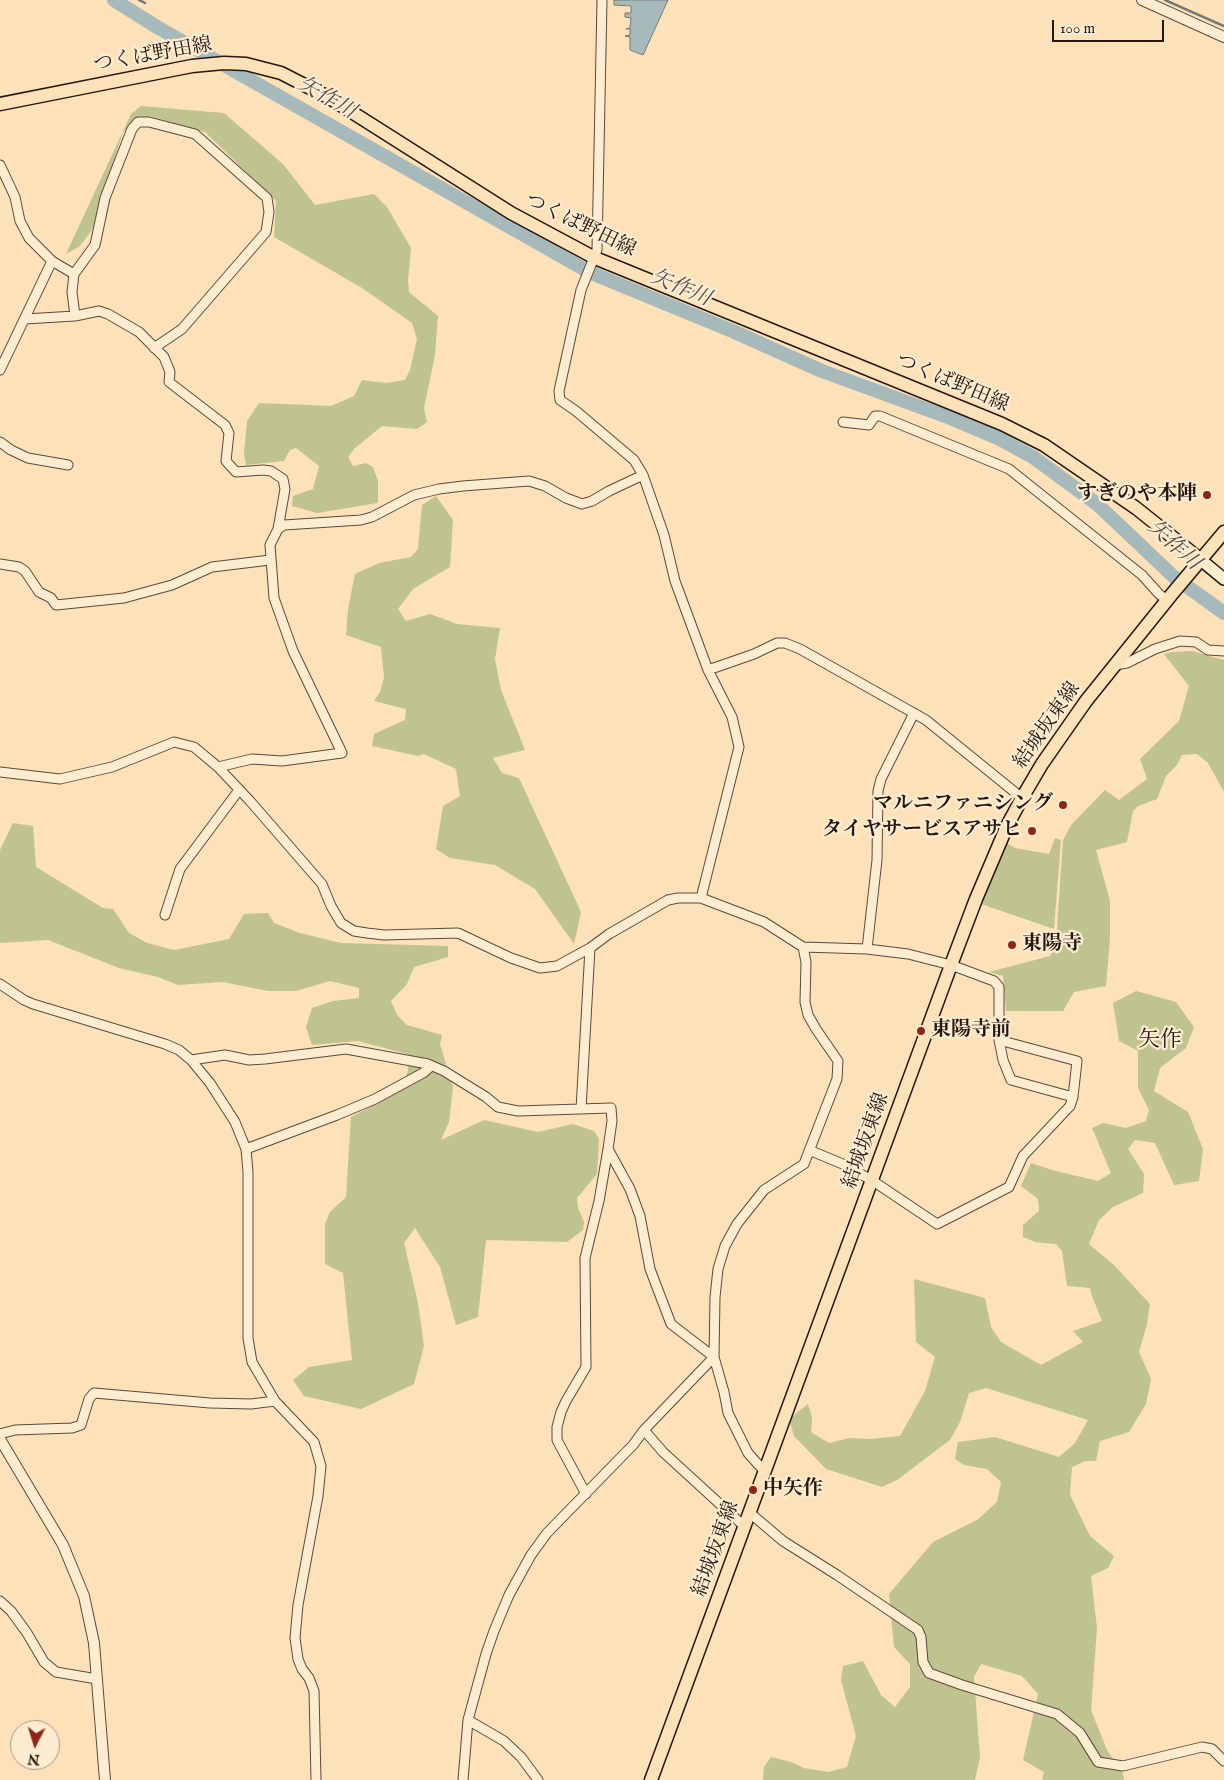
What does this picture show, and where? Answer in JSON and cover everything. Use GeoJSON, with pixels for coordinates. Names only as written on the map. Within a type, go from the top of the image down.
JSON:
{"type":"FeatureCollection","features":[{"type":"Feature","properties":{"kind":"main road","name":"つくば野田線"},"geometry":{"type":"LineString","coordinates":[[0,104],[192,66],[244,62],[280,73],[328,97],[511,214],[593,261],[927,393],[1044,445],[1154,522],[1201,560]]}},
{"type":"Feature","properties":{"kind":"main road"},"geometry":{"type":"LineString","coordinates":[[1224,532],[1201,560],[1224,579]]}},
{"type":"Feature","properties":{"kind":"main road","name":"結城坂東線"},"geometry":{"type":"LineString","coordinates":[[651,1780],[951,965],[995,854],[1022,798],[1064,731],[1114,665],[1201,560]]}},
{"type":"Feature","properties":{"kind":"street"},"geometry":{"type":"LineString","coordinates":[[602,0],[598,233],[593,261],[578,302],[559,391],[560,400],[576,411],[634,460],[643,475],[664,535],[676,581],[708,670],[732,717],[739,747],[701,898]]}},
{"type":"Feature","properties":{"kind":"street"},"geometry":{"type":"LineString","coordinates":[[1142,0],[1224,36]]}},
{"type":"Feature","properties":{"kind":"street"},"geometry":{"type":"LineString","coordinates":[[75,316],[72,292],[74,274],[96,245],[105,198],[132,129],[138,122],[149,122],[195,134],[267,198],[269,212],[266,232],[182,329],[154,348]]}},
{"type":"Feature","properties":{"kind":"street"},"geometry":{"type":"LineString","coordinates":[[0,165],[16,196],[20,221],[28,238],[52,261],[74,274]]}},
{"type":"Feature","properties":{"kind":"street"},"geometry":{"type":"LineString","coordinates":[[0,370],[52,261]]}},
{"type":"Feature","properties":{"kind":"street"},"geometry":{"type":"LineString","coordinates":[[25,319],[75,316],[99,311],[108,314],[139,332],[164,357],[170,372],[169,382],[225,425],[229,433],[226,460],[236,472],[271,471],[282,479],[285,489],[278,529],[270,545],[274,598],[281,623],[293,651],[342,753],[282,761],[252,759],[218,767]]}},
{"type":"Feature","properties":{"kind":"street"},"geometry":{"type":"LineString","coordinates":[[843,422],[868,425],[871,424],[872,418],[877,415],[1009,469],[1142,575],[1159,594],[1169,597]]}},
{"type":"Feature","properties":{"kind":"street"},"geometry":{"type":"LineString","coordinates":[[0,442],[28,458],[68,464]]}},
{"type":"Feature","properties":{"kind":"street"},"geometry":{"type":"LineString","coordinates":[[278,529],[284,525],[361,520],[372,517],[414,495],[462,486],[529,481],[545,486],[566,498],[582,504],[592,501],[643,475]]}},
{"type":"Feature","properties":{"kind":"street"},"geometry":{"type":"LineString","coordinates":[[0,564],[19,567],[25,571],[39,592],[50,598],[56,605],[124,598],[172,585],[212,567],[270,560]]}},
{"type":"Feature","properties":{"kind":"street"},"geometry":{"type":"LineString","coordinates":[[1114,665],[1127,663],[1155,649],[1180,641],[1196,642],[1208,650],[1224,651]]}},
{"type":"Feature","properties":{"kind":"street"},"geometry":{"type":"LineString","coordinates":[[708,670],[754,654],[777,643],[785,643],[800,649],[933,724],[1022,798]]}},
{"type":"Feature","properties":{"kind":"street"},"geometry":{"type":"LineString","coordinates":[[868,948],[877,860],[878,791],[881,778],[914,713]]}},
{"type":"Feature","properties":{"kind":"street"},"geometry":{"type":"LineString","coordinates":[[0,772],[60,779],[112,767],[174,742],[194,747],[218,767],[322,884],[336,916],[341,923],[354,931],[384,935],[458,934],[510,958],[540,968],[557,966],[668,900],[701,898],[764,922],[803,947],[868,948],[908,954],[951,965],[994,981],[999,987],[999,1040],[1011,1080],[1073,1097]]}},
{"type":"Feature","properties":{"kind":"street"},"geometry":{"type":"LineString","coordinates":[[165,915],[180,869],[239,790]]}},
{"type":"Feature","properties":{"kind":"street"},"geometry":{"type":"LineString","coordinates":[[765,1472],[748,1453],[728,1413],[714,1357],[715,1297],[718,1269],[725,1246],[736,1224],[764,1190],[804,1164],[837,1079],[838,1061],[808,1015],[805,1002],[806,962],[803,947]]}},
{"type":"Feature","properties":{"kind":"street"},"geometry":{"type":"LineString","coordinates":[[581,1109],[590,948]]}},
{"type":"Feature","properties":{"kind":"street"},"geometry":{"type":"LineString","coordinates":[[0,984],[33,1004],[165,1044],[179,1050],[191,1060],[210,1083],[235,1122],[246,1148],[248,1172],[248,1338],[252,1362],[275,1401],[314,1442],[321,1466],[318,1496],[297,1612],[295,1638],[298,1659],[314,1691],[316,1780]]}},
{"type":"Feature","properties":{"kind":"street"},"geometry":{"type":"LineString","coordinates":[[809,1150],[844,1165],[873,1181],[937,1224],[1009,1187],[1023,1156],[1070,1106],[1073,1097],[1077,1061],[999,1040]]}},
{"type":"Feature","properties":{"kind":"street"},"geometry":{"type":"LineString","coordinates":[[191,1060],[225,1055],[249,1060],[265,1059],[346,1049],[428,1064],[444,1071],[486,1097],[498,1107],[518,1111],[611,1108],[612,1121],[599,1201],[585,1258],[586,1367],[564,1406],[558,1427],[557,1440],[586,1494]]}},
{"type":"Feature","properties":{"kind":"street"},"geometry":{"type":"LineString","coordinates":[[246,1148],[337,1115],[374,1099],[423,1073],[431,1066]]}},
{"type":"Feature","properties":{"kind":"street"},"geometry":{"type":"LineString","coordinates":[[608,1149],[630,1189],[637,1207],[650,1269],[671,1324],[714,1357]]}},
{"type":"Feature","properties":{"kind":"street"},"geometry":{"type":"LineString","coordinates":[[463,1780],[468,1720],[494,1631],[518,1578],[531,1555],[547,1533],[633,1445],[644,1430],[714,1357]]}},
{"type":"Feature","properties":{"kind":"street"},"geometry":{"type":"LineString","coordinates":[[0,1434],[15,1430],[72,1428],[81,1425],[88,1399],[94,1393],[210,1403],[250,1404],[275,1401]]}},
{"type":"Feature","properties":{"kind":"street"},"geometry":{"type":"LineString","coordinates":[[644,1430],[662,1452],[745,1527]]}},
{"type":"Feature","properties":{"kind":"street"},"geometry":{"type":"LineString","coordinates":[[0,1439],[63,1545],[76,1574],[90,1620],[105,1780]]}},
{"type":"Feature","properties":{"kind":"street"},"geometry":{"type":"LineString","coordinates":[[750,1513],[783,1541],[838,1575],[918,1630],[921,1636],[923,1662],[928,1673],[1057,1714],[1080,1733],[1098,1762],[1123,1766],[1202,1747],[1212,1749],[1224,1761]]}},
{"type":"Feature","properties":{"kind":"street"},"geometry":{"type":"LineString","coordinates":[[0,1601],[11,1611],[27,1633],[44,1662],[56,1672],[97,1679]]}},
{"type":"Feature","properties":{"kind":"street"},"geometry":{"type":"LineString","coordinates":[[468,1720],[504,1741],[522,1758],[538,1780]]}},
{"type":"Feature","properties":{"kind":"green space"},"geometry":{"type":"Polygon","coordinates":[[[141,106],[224,113],[283,164],[315,205],[374,194],[387,207],[411,248],[408,280],[409,292],[438,316],[435,355],[424,408],[427,422],[417,429],[382,426],[354,449],[348,457],[353,466],[366,463],[373,467],[378,481],[378,503],[317,513],[292,506],[293,496],[313,489],[319,466],[296,448],[290,450],[284,461],[246,465],[244,453],[247,421],[259,403],[331,406],[354,396],[362,380],[386,383],[405,380],[410,370],[417,339],[412,323],[362,288],[274,237],[276,201],[205,132],[150,116],[123,132],[92,230],[80,246],[66,254],[131,114],[141,106]]]}},
{"type":"Feature","properties":{"kind":"green space"},"geometry":{"type":"Polygon","coordinates":[[[436,496],[453,520],[450,567],[413,589],[398,609],[406,621],[430,614],[457,624],[500,628],[495,659],[501,690],[525,750],[493,758],[502,773],[519,778],[581,912],[574,944],[535,889],[495,865],[450,858],[436,849],[443,806],[460,796],[456,769],[424,754],[418,756],[372,746],[374,734],[405,720],[406,709],[374,701],[380,692],[384,678],[381,647],[346,635],[348,609],[355,574],[379,563],[411,557],[418,549],[422,505],[436,496]]]}},
{"type":"Feature","properties":{"kind":"green space"},"geometry":{"type":"Polygon","coordinates":[[[1192,651],[1224,660],[1224,792],[1208,763],[1197,754],[1182,755],[1177,765],[1166,776],[1157,799],[1138,806],[1133,811],[1127,842],[1096,850],[1110,901],[1110,938],[1106,986],[1074,992],[1063,1011],[1006,1011],[1003,976],[989,972],[1050,956],[1056,943],[1063,840],[1071,825],[1105,790],[1119,800],[1147,779],[1140,759],[1179,721],[1189,686],[1164,654],[1192,651]]]}},
{"type":"Feature","properties":{"kind":"green space"},"geometry":{"type":"Polygon","coordinates":[[[13,823],[33,826],[36,867],[103,908],[113,909],[129,933],[147,943],[174,950],[229,939],[244,914],[268,913],[274,923],[300,933],[341,943],[448,946],[448,957],[414,967],[407,984],[391,1001],[397,1015],[407,1025],[442,1035],[440,1044],[453,1087],[449,1122],[441,1140],[484,1120],[538,1132],[573,1124],[594,1131],[599,1139],[597,1174],[577,1198],[578,1208],[584,1222],[583,1230],[567,1242],[486,1240],[478,1317],[456,1325],[440,1267],[415,1228],[404,1243],[418,1303],[424,1346],[414,1384],[361,1409],[304,1396],[293,1380],[309,1367],[352,1360],[343,1273],[325,1264],[325,1224],[330,1212],[346,1197],[351,1117],[399,1092],[408,1071],[407,1054],[358,1041],[312,1045],[306,1027],[312,1008],[333,1001],[359,998],[359,988],[330,981],[296,991],[268,991],[223,982],[178,985],[158,977],[119,968],[48,940],[0,943],[0,850],[13,823]]]}},
{"type":"Feature","properties":{"kind":"green space"},"geometry":{"type":"Polygon","coordinates":[[[1055,838],[1061,840],[1054,929],[981,904],[1006,843],[1015,848],[1049,854],[1055,838]]]}},
{"type":"Feature","properties":{"kind":"green space"},"geometry":{"type":"Polygon","coordinates":[[[1136,991],[1176,1002],[1194,1027],[1186,1048],[1160,1068],[1154,1091],[1188,1112],[1203,1149],[1199,1181],[1174,1185],[1155,1143],[1135,1140],[1128,1149],[1144,1174],[1143,1193],[1113,1207],[1099,1220],[1089,1244],[1115,1266],[1150,1304],[1147,1324],[1139,1352],[1151,1379],[1146,1404],[1129,1432],[1100,1441],[1096,1461],[1085,1461],[1072,1467],[1070,1495],[1090,1536],[1114,1556],[1108,1568],[1091,1576],[1097,1628],[1091,1710],[1107,1750],[1123,1774],[1124,1780],[1042,1780],[1044,1772],[1023,1760],[1038,1694],[1022,1676],[981,1664],[974,1677],[980,1757],[975,1780],[763,1780],[764,1767],[771,1757],[791,1762],[804,1768],[828,1772],[847,1767],[856,1736],[841,1680],[843,1666],[863,1661],[881,1695],[895,1707],[910,1687],[910,1664],[894,1647],[889,1594],[933,1542],[977,1520],[997,1502],[1001,1482],[987,1469],[964,1465],[955,1459],[958,1442],[995,1437],[1059,1457],[1075,1443],[1088,1420],[986,1388],[969,1393],[960,1422],[950,1440],[897,1480],[882,1487],[826,1469],[794,1436],[789,1419],[808,1404],[812,1417],[811,1432],[829,1443],[850,1438],[869,1439],[900,1436],[925,1391],[935,1357],[916,1342],[914,1279],[985,1298],[991,1327],[1001,1342],[1041,1365],[1083,1342],[1073,1331],[1102,1321],[1090,1288],[1067,1286],[1062,1251],[1056,1244],[1035,1242],[1023,1237],[1023,1225],[1039,1211],[1038,1199],[1021,1186],[1031,1163],[1098,1181],[1111,1173],[1092,1128],[1103,1123],[1126,1128],[1146,1121],[1149,1110],[1138,1088],[1138,1051],[1119,1041],[1113,1003],[1136,991]]]}},
{"type":"Feature","properties":{"kind":"shaded area"},"geometry":{"type":"Polygon","coordinates":[[[614,0],[668,0],[643,55],[630,50],[630,37],[625,36],[630,35],[630,29],[626,29],[630,28],[631,18],[625,17],[625,13],[631,13],[631,6],[614,5],[614,0]]]}},
{"type":"Feature","properties":{"kind":"waterway","name":"矢作川"},"geometry":{"type":"LineString","coordinates":[[114,0],[157,27],[589,272],[730,330],[822,371],[953,419],[1000,439],[1033,457],[1097,504],[1174,577],[1224,613]]}},
{"type":"Feature","properties":{"kind":"waterway"},"geometry":{"type":"LineString","coordinates":[[139,0],[145,3]]}},
{"type":"Feature","properties":{"kind":"waterway"},"geometry":{"type":"LineString","coordinates":[[1165,0],[1224,26]]}},
{"type":"Feature","properties":{"kind":"place","name":"すぎのや本陣"},"geometry":{"type":"Point","coordinates":[1207,495]}},
{"type":"Feature","properties":{"kind":"place","name":"マルニファニシング"},"geometry":{"type":"Point","coordinates":[1063,805]}},
{"type":"Feature","properties":{"kind":"place","name":"タイヤサービスアサヒ"},"geometry":{"type":"Point","coordinates":[1032,831]}},
{"type":"Feature","properties":{"kind":"place","name":"東陽寺"},"geometry":{"type":"Point","coordinates":[1012,945]}},
{"type":"Feature","properties":{"kind":"place","name":"東陽寺前"},"geometry":{"type":"Point","coordinates":[921,1031]}},
{"type":"Feature","properties":{"kind":"place","name":"中矢作"},"geometry":{"type":"Point","coordinates":[753,1490]}},
{"type":"Feature","properties":{"kind":"district","name":"矢作"},"geometry":{"type":"Point","coordinates":[1160,1041]}}]}
